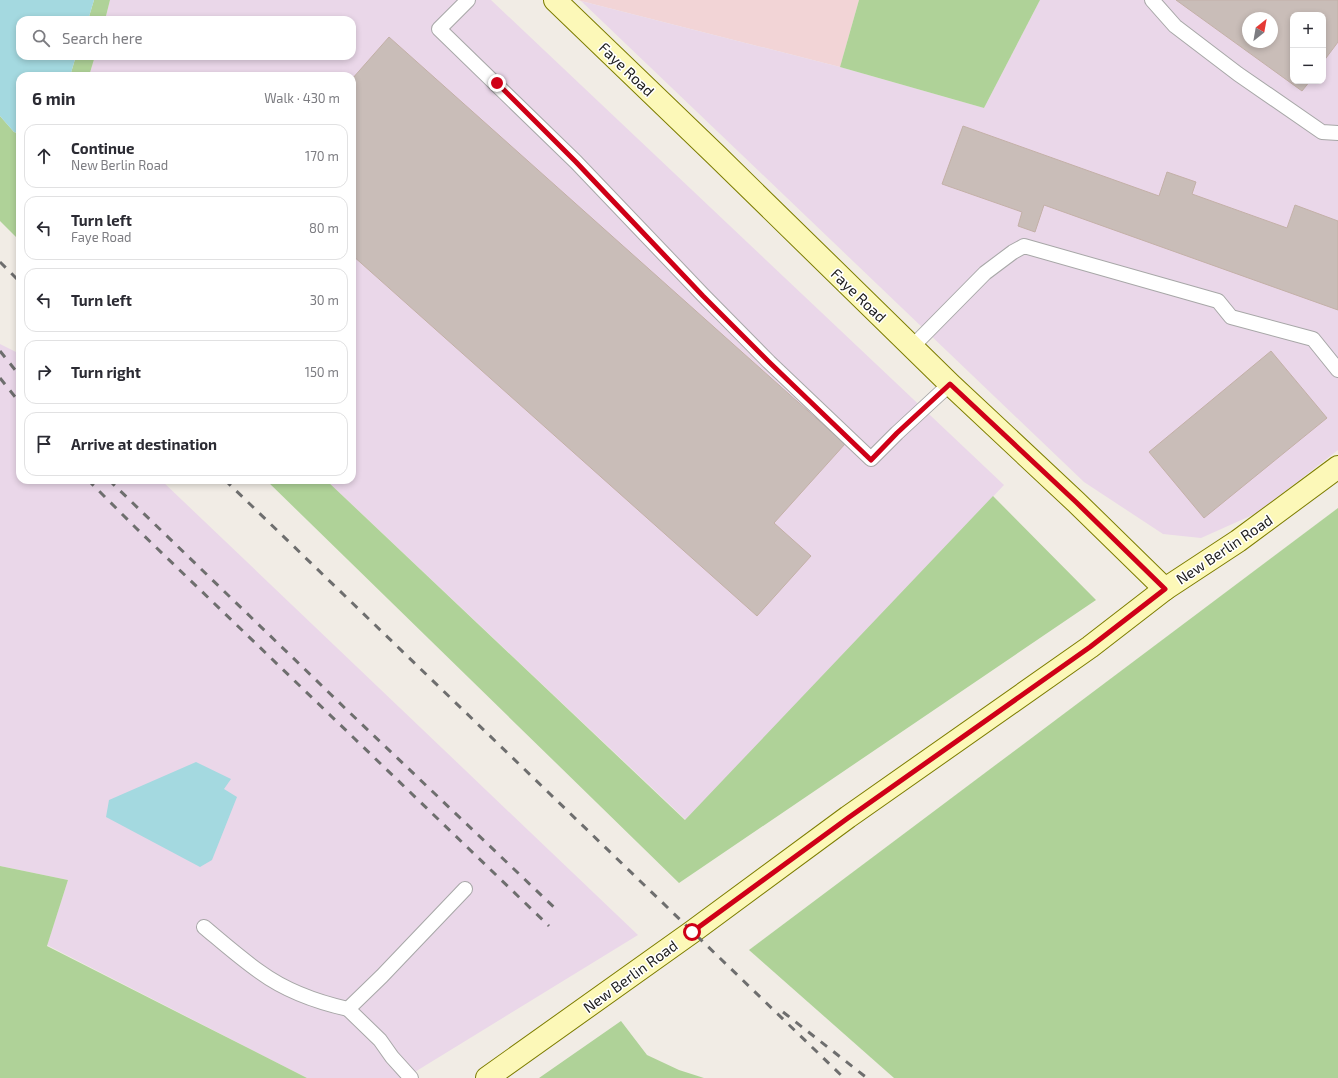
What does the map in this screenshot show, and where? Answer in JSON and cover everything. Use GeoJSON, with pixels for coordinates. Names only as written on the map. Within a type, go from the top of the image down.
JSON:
{"type":"FeatureCollection","features":[{"type":"Feature","properties":{"kind":"street","name":"Faye Road"},"geometry":{"type":"LineString","coordinates":[[555,0],[950,384],[1076,502],[1165,589]]}},
{"type":"Feature","properties":{"kind":"street","name":"New Berlin Road"},"geometry":{"type":"LineString","coordinates":[[487,1078],[692,932],[848,818],[1090,647],[1165,589],[1238,541],[1338,467]]}},
{"type":"Feature","properties":{"kind":"lane"},"geometry":{"type":"LineString","coordinates":[[468,0],[439,29],[576,162],[703,296],[769,362],[871,460],[897,433],[950,384]]}},
{"type":"Feature","properties":{"kind":"lane"},"geometry":{"type":"LineString","coordinates":[[1152,0],[1175,26],[1238,74],[1322,132],[1338,132]]}},
{"type":"Feature","properties":{"kind":"lane"},"geometry":{"type":"LineString","coordinates":[[912,347],[985,273],[1013,252],[1024,246],[1218,301],[1231,317],[1313,339],[1338,370]]}},
{"type":"Feature","properties":{"kind":"lane"},"geometry":{"type":"LineString","coordinates":[[348,1009],[387,971],[464,889]]}},
{"type":"Feature","properties":{"kind":"lane"},"geometry":{"type":"LineString","coordinates":[[204,927],[260,972],[291,990],[323,1003],[348,1009],[380,1040],[392,1057],[411,1078]]}},
{"type":"Feature","properties":{"kind":"shaded area"},"geometry":{"type":"Polygon","coordinates":[[[110,0],[491,0],[1004,485],[686,820],[330,484],[356,484],[356,72],[90,72],[94,60],[356,60],[356,16],[106,16],[110,0]]]}},
{"type":"Feature","properties":{"kind":"shaded area"},"geometry":{"type":"Polygon","coordinates":[[[579,0],[859,0],[840,67],[579,0]]]}},
{"type":"Feature","properties":{"kind":"shaded area"},"geometry":{"type":"Polygon","coordinates":[[[1040,0],[1338,0],[1338,450],[1257,513],[1201,538],[1163,534],[1084,482],[581,1],[840,67],[984,108],[1040,0]]]}},
{"type":"Feature","properties":{"kind":"shaded area"},"geometry":{"type":"Polygon","coordinates":[[[0,344],[16,352],[16,484],[165,484],[638,935],[405,1078],[307,1078],[47,945],[68,880],[0,866],[0,344]]]}},
{"type":"Feature","properties":{"kind":"green space"},"geometry":{"type":"Polygon","coordinates":[[[94,0],[110,0],[106,16],[89,16],[94,0]]]}},
{"type":"Feature","properties":{"kind":"green space"},"geometry":{"type":"Polygon","coordinates":[[[859,0],[1040,0],[984,108],[840,67],[859,0]]]}},
{"type":"Feature","properties":{"kind":"green space"},"geometry":{"type":"Polygon","coordinates":[[[75,60],[94,60],[90,72],[71,72],[75,60]]]}},
{"type":"Feature","properties":{"kind":"green space"},"geometry":{"type":"Polygon","coordinates":[[[0,116],[16,133],[16,237],[0,221],[0,116]]]}},
{"type":"Feature","properties":{"kind":"green space"},"geometry":{"type":"Polygon","coordinates":[[[270,484],[330,484],[685,820],[993,496],[1096,600],[679,883],[270,484]]]}},
{"type":"Feature","properties":{"kind":"green space"},"geometry":{"type":"Polygon","coordinates":[[[1338,508],[1338,1078],[894,1078],[749,950],[1338,508]]]}},
{"type":"Feature","properties":{"kind":"green space"},"geometry":{"type":"Polygon","coordinates":[[[0,866],[68,880],[47,946],[307,1078],[0,1078],[0,866]]]}},
{"type":"Feature","properties":{"kind":"green space"},"geometry":{"type":"Polygon","coordinates":[[[621,1021],[647,1055],[679,1070],[704,1078],[539,1078],[621,1021]]]}},
{"type":"Feature","properties":{"kind":"water"},"geometry":{"type":"Polygon","coordinates":[[[0,0],[94,0],[89,16],[16,16],[16,60],[75,60],[71,72],[16,72],[16,133],[0,116],[0,0]]]}},
{"type":"Feature","properties":{"kind":"water"},"geometry":{"type":"Polygon","coordinates":[[[196,762],[231,779],[224,789],[237,797],[212,860],[200,867],[106,817],[109,800],[196,762]]]}},
{"type":"Feature","properties":{"kind":"building"},"geometry":{"type":"Polygon","coordinates":[[[1176,0],[1338,0],[1338,42],[1326,58],[1326,12],[1290,12],[1290,82],[1242,48],[1278,48],[1278,12],[1242,12],[1242,48],[1176,0]]]}},
{"type":"Feature","properties":{"kind":"building"},"geometry":{"type":"Polygon","coordinates":[[[389,37],[845,444],[774,523],[811,556],[757,616],[356,259],[356,74],[389,37]]]}},
{"type":"Feature","properties":{"kind":"building"},"geometry":{"type":"Polygon","coordinates":[[[1292,84],[1308,84],[1302,91],[1292,84]]]}},
{"type":"Feature","properties":{"kind":"building"},"geometry":{"type":"Polygon","coordinates":[[[963,126],[1159,196],[1167,172],[1196,182],[1192,194],[1287,228],[1295,205],[1338,221],[1338,310],[1044,205],[1035,232],[1018,226],[1022,212],[942,184],[963,126]]]}},
{"type":"Feature","properties":{"kind":"building"},"geometry":{"type":"Polygon","coordinates":[[[1271,351],[1327,418],[1204,518],[1149,452],[1271,351]]]}},
{"type":"Feature","properties":{"kind":"railway"},"geometry":{"type":"LineString","coordinates":[[0,262],[16,278]]}},
{"type":"Feature","properties":{"kind":"railway"},"geometry":{"type":"LineString","coordinates":[[0,351],[16,371]]}},
{"type":"Feature","properties":{"kind":"railway"},"geometry":{"type":"LineString","coordinates":[[0,378],[16,398]]}},
{"type":"Feature","properties":{"kind":"railway"},"geometry":{"type":"LineString","coordinates":[[92,484],[549,926]]}},
{"type":"Feature","properties":{"kind":"railway"},"geometry":{"type":"LineString","coordinates":[[113,484],[559,912]]}},
{"type":"Feature","properties":{"kind":"railway"},"geometry":{"type":"LineString","coordinates":[[229,484],[844,1078]]}},
{"type":"Feature","properties":{"kind":"railway"},"geometry":{"type":"LineString","coordinates":[[783,1012],[867,1078]]}},
{"type":"Feature","properties":{"kind":"route"},"geometry":{"type":"LineString","coordinates":[[497,83],[641,229],[703,296],[871,460],[897,433],[950,384],[1076,502],[1165,589],[1090,647],[848,818],[692,932]]}}]}
